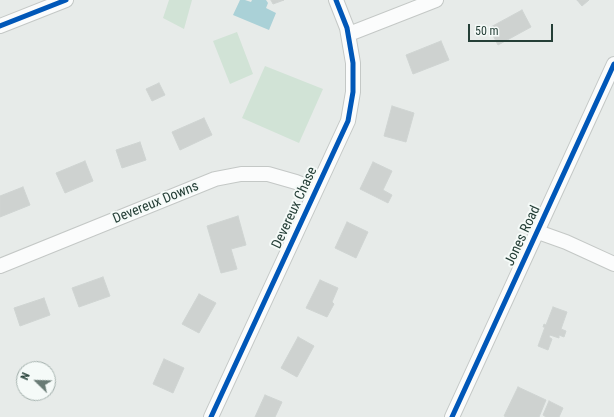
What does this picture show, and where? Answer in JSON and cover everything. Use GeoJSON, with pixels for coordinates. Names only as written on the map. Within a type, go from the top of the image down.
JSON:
{"type":"FeatureCollection","features":[{"type":"Feature","properties":{"kind":"street"},"geometry":{"type":"LineString","coordinates":[[0,26],[66,0]]}},
{"type":"Feature","properties":{"kind":"street","name":"Devereux Chase"},"geometry":{"type":"LineString","coordinates":[[211,417],[348,121],[353,92],[353,63],[349,34],[336,0]]}},
{"type":"Feature","properties":{"kind":"street"},"geometry":{"type":"LineString","coordinates":[[349,34],[436,0]]}},
{"type":"Feature","properties":{"kind":"street","name":"Jones Road"},"geometry":{"type":"LineString","coordinates":[[452,417],[614,64]]}},
{"type":"Feature","properties":{"kind":"street","name":"Devereux Downs"},"geometry":{"type":"LineString","coordinates":[[0,266],[215,179],[241,174],[268,174],[296,182],[316,190]]}},
{"type":"Feature","properties":{"kind":"street"},"geometry":{"type":"LineString","coordinates":[[538,232],[566,242],[614,264]]}},
{"type":"Feature","properties":{"kind":"green space"},"geometry":{"type":"Polygon","coordinates":[[[169,0],[192,0],[184,29],[163,18],[169,0]]]}},
{"type":"Feature","properties":{"kind":"green space"},"geometry":{"type":"Polygon","coordinates":[[[237,32],[253,74],[230,84],[213,41],[237,32]]]}},
{"type":"Feature","properties":{"kind":"green space"},"geometry":{"type":"Polygon","coordinates":[[[265,66],[323,89],[299,143],[242,118],[265,66]]]}},
{"type":"Feature","properties":{"kind":"water"},"geometry":{"type":"Polygon","coordinates":[[[240,0],[251,2],[252,0],[266,0],[268,3],[266,8],[276,13],[269,30],[233,15],[240,0]]]}},
{"type":"Feature","properties":{"kind":"building"},"geometry":{"type":"Polygon","coordinates":[[[271,0],[284,0],[273,4],[271,0]]]}},
{"type":"Feature","properties":{"kind":"building"},"geometry":{"type":"Polygon","coordinates":[[[577,0],[589,0],[582,6],[577,0]]]}},
{"type":"Feature","properties":{"kind":"building"},"geometry":{"type":"Polygon","coordinates":[[[522,10],[531,27],[498,45],[489,28],[522,10]]]}},
{"type":"Feature","properties":{"kind":"building"},"geometry":{"type":"Polygon","coordinates":[[[441,41],[449,60],[413,74],[406,55],[441,41]]]}},
{"type":"Feature","properties":{"kind":"building"},"geometry":{"type":"Polygon","coordinates":[[[159,83],[165,95],[152,101],[146,89],[159,83]]]}},
{"type":"Feature","properties":{"kind":"building"},"geometry":{"type":"Polygon","coordinates":[[[392,106],[414,113],[406,142],[384,136],[392,106]]]}},
{"type":"Feature","properties":{"kind":"building"},"geometry":{"type":"Polygon","coordinates":[[[204,118],[212,135],[180,150],[172,132],[204,118]]]}},
{"type":"Feature","properties":{"kind":"building"},"geometry":{"type":"Polygon","coordinates":[[[140,142],[146,160],[122,168],[116,150],[140,142]]]}},
{"type":"Feature","properties":{"kind":"building"},"geometry":{"type":"Polygon","coordinates":[[[85,161],[93,181],[65,193],[56,173],[85,161]]]}},
{"type":"Feature","properties":{"kind":"building"},"geometry":{"type":"Polygon","coordinates":[[[373,162],[392,171],[383,190],[392,195],[388,203],[360,189],[373,162]]]}},
{"type":"Feature","properties":{"kind":"building"},"geometry":{"type":"Polygon","coordinates":[[[23,187],[30,205],[0,217],[0,196],[23,187]]]}},
{"type":"Feature","properties":{"kind":"building"},"geometry":{"type":"Polygon","coordinates":[[[238,216],[246,245],[231,249],[237,269],[221,273],[207,226],[238,216]]]}},
{"type":"Feature","properties":{"kind":"building"},"geometry":{"type":"Polygon","coordinates":[[[347,222],[368,232],[356,258],[335,248],[347,222]]]}},
{"type":"Feature","properties":{"kind":"building"},"geometry":{"type":"Polygon","coordinates":[[[103,277],[110,296],[79,307],[72,288],[103,277]]]}},
{"type":"Feature","properties":{"kind":"building"},"geometry":{"type":"Polygon","coordinates":[[[320,280],[338,288],[332,302],[334,304],[327,317],[306,308],[320,280]]]}},
{"type":"Feature","properties":{"kind":"building"},"geometry":{"type":"Polygon","coordinates":[[[199,294],[216,303],[199,333],[182,324],[199,294]]]}},
{"type":"Feature","properties":{"kind":"building"},"geometry":{"type":"Polygon","coordinates":[[[44,298],[50,315],[20,326],[14,308],[44,298]]]}},
{"type":"Feature","properties":{"kind":"building"},"geometry":{"type":"Polygon","coordinates":[[[553,307],[567,312],[561,329],[566,331],[564,337],[559,335],[559,338],[550,335],[549,337],[552,339],[548,350],[538,346],[545,327],[543,327],[544,324],[546,325],[553,307]]]}},
{"type":"Feature","properties":{"kind":"building"},"geometry":{"type":"Polygon","coordinates":[[[298,337],[314,346],[297,377],[281,368],[298,337]]]}},
{"type":"Feature","properties":{"kind":"building"},"geometry":{"type":"Polygon","coordinates":[[[164,359],[184,368],[173,393],[153,384],[164,359]]]}},
{"type":"Feature","properties":{"kind":"building"},"geometry":{"type":"Polygon","coordinates":[[[518,387],[546,400],[539,417],[504,416],[518,387]]]}},
{"type":"Feature","properties":{"kind":"building"},"geometry":{"type":"Polygon","coordinates":[[[265,395],[282,402],[275,417],[255,417],[265,395]]]}},
{"type":"Feature","properties":{"kind":"building"},"geometry":{"type":"Polygon","coordinates":[[[549,401],[563,408],[559,417],[546,417],[543,415],[549,401]]]}},
{"type":"Feature","properties":{"kind":"cycle path"},"geometry":{"type":"LineString","coordinates":[[0,26],[66,0]]}},
{"type":"Feature","properties":{"kind":"cycle path"},"geometry":{"type":"LineString","coordinates":[[211,417],[348,121],[353,92],[353,63],[347,28],[336,0]]}},
{"type":"Feature","properties":{"kind":"cycle path"},"geometry":{"type":"LineString","coordinates":[[452,417],[614,64]]}}]}
